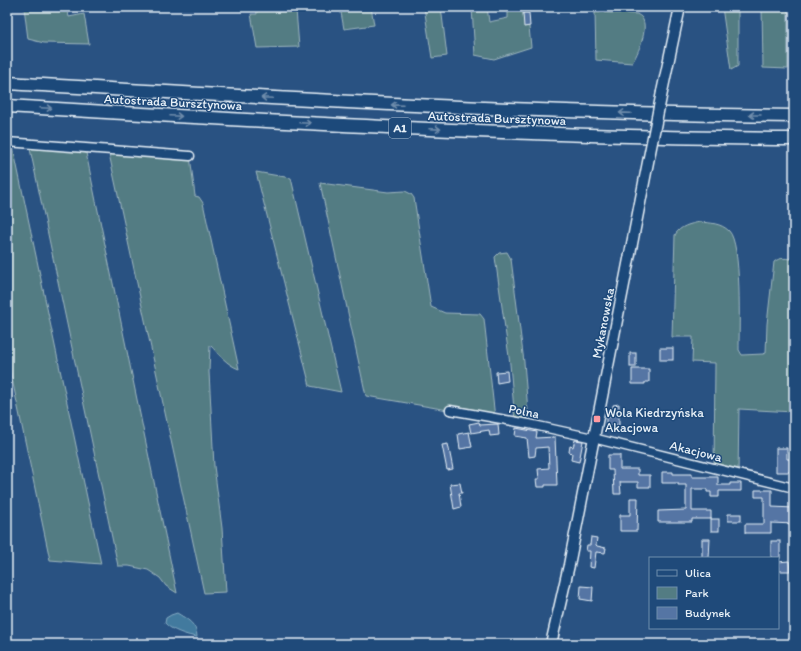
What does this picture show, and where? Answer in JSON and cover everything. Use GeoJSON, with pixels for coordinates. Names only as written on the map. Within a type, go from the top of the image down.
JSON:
{"type":"FeatureCollection","features":[{"type":"Feature","properties":{"kind":"highway","name":"Autostrada Bursztynowa"},"geometry":{"type":"LineString","coordinates":[[7,82],[456,107],[638,114],[794,116]]}},
{"type":"Feature","properties":{"kind":"highway","name":"Autostrada Bursztynowa"},"geometry":{"type":"LineString","coordinates":[[7,106],[425,129],[590,135],[794,139]]}},
{"type":"Feature","properties":{"kind":"main road","name":"Mykanowska"},"geometry":{"type":"LineString","coordinates":[[552,644],[680,7]]}},
{"type":"Feature","properties":{"kind":"street"},"geometry":{"type":"LineString","coordinates":[[7,142],[190,156]]}},
{"type":"Feature","properties":{"kind":"street","name":"Polna"},"geometry":{"type":"LineString","coordinates":[[450,410],[529,424],[593,438]]}},
{"type":"Feature","properties":{"kind":"street","name":"Akacjowa"},"geometry":{"type":"LineString","coordinates":[[593,438],[794,488]]}},
{"type":"Feature","properties":{"kind":"green space"},"geometry":{"type":"Polygon","coordinates":[[[24,7],[67,7],[69,17],[84,14],[89,44],[44,43],[28,39],[24,7]]]}},
{"type":"Feature","properties":{"kind":"green space"},"geometry":{"type":"Polygon","coordinates":[[[256,7],[275,7],[276,12],[296,10],[299,47],[257,48],[251,14],[257,14],[256,7]]]}},
{"type":"Feature","properties":{"kind":"green space"},"geometry":{"type":"Polygon","coordinates":[[[340,7],[371,7],[374,25],[344,29],[340,7]]]}},
{"type":"Feature","properties":{"kind":"green space"},"geometry":{"type":"Polygon","coordinates":[[[424,7],[441,7],[447,56],[432,58],[424,7]]]}},
{"type":"Feature","properties":{"kind":"green space"},"geometry":{"type":"Polygon","coordinates":[[[487,7],[489,22],[508,18],[508,8],[527,7],[531,47],[494,59],[475,55],[472,8],[487,7]]]}},
{"type":"Feature","properties":{"kind":"green space"},"geometry":{"type":"Polygon","coordinates":[[[722,7],[738,7],[738,66],[731,70],[722,7]]]}},
{"type":"Feature","properties":{"kind":"green space"},"geometry":{"type":"Polygon","coordinates":[[[762,7],[788,7],[788,69],[763,68],[762,7]]]}},
{"type":"Feature","properties":{"kind":"green space"},"geometry":{"type":"Polygon","coordinates":[[[595,12],[637,14],[642,17],[644,22],[643,34],[640,47],[632,63],[596,60],[595,12]]]}},
{"type":"Feature","properties":{"kind":"green space"},"geometry":{"type":"Polygon","coordinates":[[[7,142],[12,142],[101,564],[50,560],[7,355],[7,142]]]}},
{"type":"Feature","properties":{"kind":"green space"},"geometry":{"type":"Polygon","coordinates":[[[29,144],[85,148],[177,593],[166,586],[160,578],[148,570],[129,566],[118,566],[29,144]]]}},
{"type":"Feature","properties":{"kind":"green space"},"geometry":{"type":"Polygon","coordinates":[[[108,149],[190,156],[195,196],[199,197],[203,203],[239,369],[227,362],[210,345],[209,372],[214,466],[222,528],[226,592],[204,593],[108,149]]]}},
{"type":"Feature","properties":{"kind":"green space"},"geometry":{"type":"Polygon","coordinates":[[[256,172],[291,178],[341,392],[310,386],[256,172]]]}},
{"type":"Feature","properties":{"kind":"green space"},"geometry":{"type":"Polygon","coordinates":[[[320,183],[388,192],[405,191],[411,194],[414,198],[431,307],[445,313],[480,314],[484,319],[495,418],[366,396],[320,183]]]}},
{"type":"Feature","properties":{"kind":"green space"},"geometry":{"type":"Polygon","coordinates":[[[700,222],[715,224],[726,228],[733,239],[738,269],[739,350],[742,355],[766,353],[767,324],[774,262],[784,258],[794,260],[794,412],[739,409],[738,474],[714,468],[715,363],[692,362],[693,337],[672,337],[675,235],[682,227],[700,222]]]}},
{"type":"Feature","properties":{"kind":"green space"},"geometry":{"type":"Polygon","coordinates":[[[507,252],[511,259],[524,362],[529,424],[515,421],[510,364],[495,257],[499,253],[507,252]]]}},
{"type":"Feature","properties":{"kind":"water"},"geometry":{"type":"Polygon","coordinates":[[[177,613],[193,625],[197,632],[197,637],[185,634],[167,626],[165,623],[166,618],[177,613]]]}},
{"type":"Feature","properties":{"kind":"building"},"geometry":{"type":"Polygon","coordinates":[[[523,13],[529,13],[530,26],[524,27],[523,13]]]}},
{"type":"Feature","properties":{"kind":"building"},"geometry":{"type":"Polygon","coordinates":[[[660,348],[673,348],[673,360],[660,360],[660,348]]]}},
{"type":"Feature","properties":{"kind":"building"},"geometry":{"type":"Polygon","coordinates":[[[630,353],[636,353],[636,367],[630,367],[630,353]]]}},
{"type":"Feature","properties":{"kind":"building"},"geometry":{"type":"Polygon","coordinates":[[[632,369],[649,369],[649,382],[645,382],[645,384],[632,384],[632,369]]]}},
{"type":"Feature","properties":{"kind":"building"},"geometry":{"type":"Polygon","coordinates":[[[507,371],[508,381],[497,383],[496,372],[507,371]]]}},
{"type":"Feature","properties":{"kind":"building"},"geometry":{"type":"Polygon","coordinates":[[[619,404],[619,425],[606,425],[606,417],[613,417],[613,405],[619,404]]]}},
{"type":"Feature","properties":{"kind":"building"},"geometry":{"type":"Polygon","coordinates":[[[479,422],[480,425],[498,424],[499,435],[490,436],[489,430],[471,433],[469,424],[479,422]]]}},
{"type":"Feature","properties":{"kind":"building"},"geometry":{"type":"Polygon","coordinates":[[[516,428],[537,432],[536,438],[555,437],[557,485],[537,487],[536,479],[539,479],[538,469],[549,468],[548,447],[536,448],[535,456],[529,457],[527,438],[515,436],[516,428]]]}},
{"type":"Feature","properties":{"kind":"building"},"geometry":{"type":"Polygon","coordinates":[[[469,432],[472,447],[460,449],[458,434],[469,432]]]}},
{"type":"Feature","properties":{"kind":"building"},"geometry":{"type":"Polygon","coordinates":[[[575,440],[583,441],[579,462],[571,460],[572,453],[569,452],[570,446],[573,447],[575,440]]]}},
{"type":"Feature","properties":{"kind":"building"},"geometry":{"type":"Polygon","coordinates":[[[448,444],[453,469],[447,470],[442,445],[448,444]]]}},
{"type":"Feature","properties":{"kind":"building"},"geometry":{"type":"Polygon","coordinates":[[[776,448],[787,448],[787,459],[792,459],[792,472],[776,472],[776,448]]]}},
{"type":"Feature","properties":{"kind":"building"},"geometry":{"type":"Polygon","coordinates":[[[608,455],[620,455],[620,469],[638,469],[638,475],[650,475],[650,487],[638,487],[638,482],[620,482],[621,494],[614,494],[613,470],[608,470],[608,455]]]}},
{"type":"Feature","properties":{"kind":"building"},"geometry":{"type":"Polygon","coordinates":[[[662,472],[673,472],[673,474],[692,474],[692,477],[718,477],[718,485],[741,483],[741,491],[719,491],[719,497],[711,497],[711,492],[707,492],[707,489],[692,489],[692,511],[711,511],[711,519],[692,519],[692,522],[658,522],[658,511],[686,510],[686,485],[678,485],[678,483],[662,483],[662,472]]]}},
{"type":"Feature","properties":{"kind":"building"},"geometry":{"type":"Polygon","coordinates":[[[460,483],[462,493],[459,493],[461,507],[454,509],[450,484],[460,483]]]}},
{"type":"Feature","properties":{"kind":"building"},"geometry":{"type":"Polygon","coordinates":[[[755,490],[772,490],[772,507],[794,508],[794,524],[771,523],[771,533],[745,533],[745,524],[764,524],[764,497],[755,497],[755,490]]]}},
{"type":"Feature","properties":{"kind":"building"},"geometry":{"type":"Polygon","coordinates":[[[630,498],[638,498],[637,531],[620,531],[620,515],[630,515],[630,498]]]}},
{"type":"Feature","properties":{"kind":"building"},"geometry":{"type":"Polygon","coordinates":[[[728,514],[741,514],[741,521],[728,521],[728,514]]]}},
{"type":"Feature","properties":{"kind":"building"},"geometry":{"type":"Polygon","coordinates":[[[711,519],[719,519],[719,531],[711,531],[711,519]]]}},
{"type":"Feature","properties":{"kind":"building"},"geometry":{"type":"Polygon","coordinates":[[[591,537],[597,538],[597,546],[606,548],[605,553],[596,552],[594,568],[589,567],[590,551],[586,551],[587,545],[590,545],[591,537]]]}},
{"type":"Feature","properties":{"kind":"building"},"geometry":{"type":"Polygon","coordinates":[[[702,539],[710,539],[709,557],[702,557],[702,539]]]}},
{"type":"Feature","properties":{"kind":"building"},"geometry":{"type":"Polygon","coordinates":[[[771,541],[780,541],[780,558],[771,557],[771,541]]]}},
{"type":"Feature","properties":{"kind":"building"},"geometry":{"type":"Polygon","coordinates":[[[789,561],[790,571],[779,571],[779,562],[789,561]]]}},
{"type":"Feature","properties":{"kind":"building"},"geometry":{"type":"Polygon","coordinates":[[[581,586],[593,587],[592,601],[580,599],[581,586]]]}},
{"type":"Feature","properties":{"kind":"place","name":"Wola Kiedrzyńska Akacjowa"},"geometry":{"type":"Point","coordinates":[597,419]}}]}
